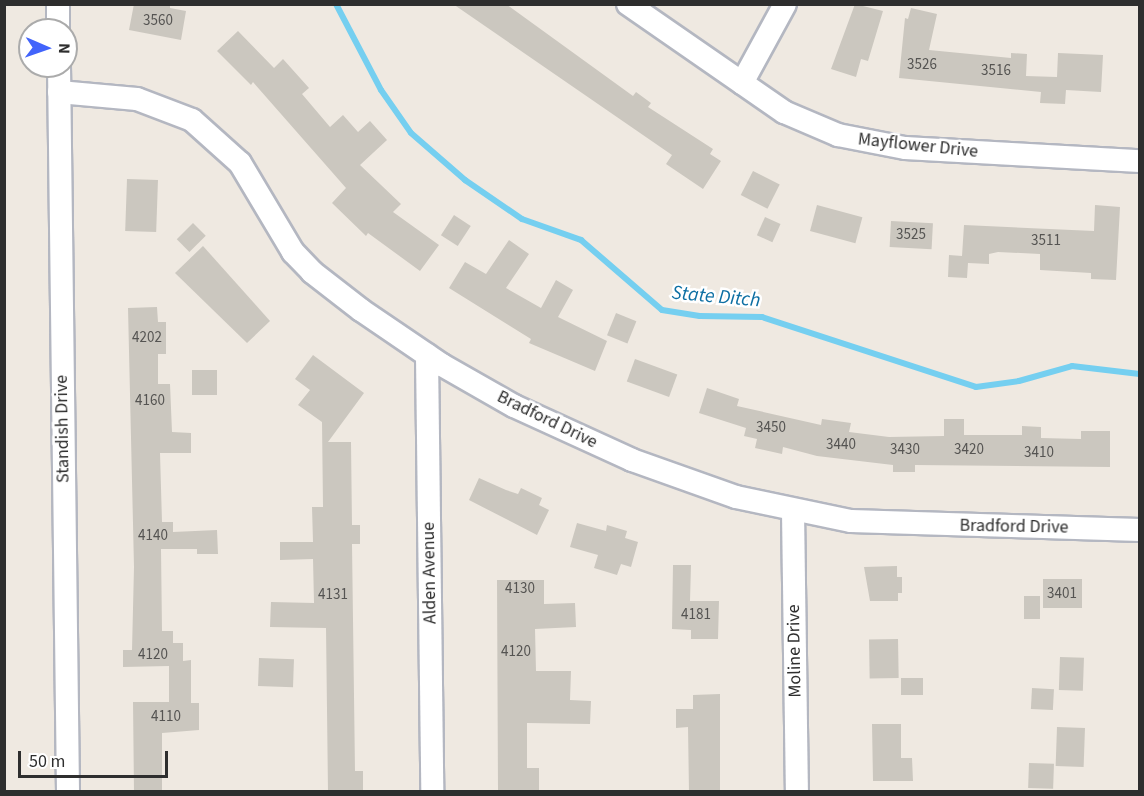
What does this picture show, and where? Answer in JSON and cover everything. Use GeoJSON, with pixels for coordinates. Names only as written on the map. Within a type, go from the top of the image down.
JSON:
{"type":"FeatureCollection","features":[{"type":"Feature","properties":{"kind":"street","name":"Mayflower Drive"},"geometry":{"type":"LineString","coordinates":[[628,4],[742,83],[802,121],[866,143],[1140,161]]}},
{"type":"Feature","properties":{"kind":"street"},"geometry":{"type":"LineString","coordinates":[[742,83],[785,4]]}},
{"type":"Feature","properties":{"kind":"street","name":"Standish Drive"},"geometry":{"type":"LineString","coordinates":[[59,78],[68,792]]}},
{"type":"Feature","properties":{"kind":"street","name":"Bradford Drive"},"geometry":{"type":"LineString","coordinates":[[59,92],[149,101],[199,125],[240,164],[293,252],[312,272],[427,355],[514,406],[580,438],[695,483],[793,512],[889,524],[1140,530]]}},
{"type":"Feature","properties":{"kind":"street","name":"Alden Avenue"},"geometry":{"type":"LineString","coordinates":[[427,355],[432,792]]}},
{"type":"Feature","properties":{"kind":"street","name":"Moline Drive"},"geometry":{"type":"LineString","coordinates":[[793,512],[797,792]]}},
{"type":"Feature","properties":{"kind":"building"},"geometry":{"type":"Polygon","coordinates":[[[134,4],[170,4],[170,8],[186,11],[181,40],[129,30],[134,4]]]}},
{"type":"Feature","properties":{"kind":"building"},"geometry":{"type":"Polygon","coordinates":[[[453,4],[506,4],[633,96],[636,92],[651,103],[648,107],[713,149],[710,154],[721,161],[703,189],[666,164],[672,155],[453,4]]]}},
{"type":"Feature","properties":{"kind":"building"},"geometry":{"type":"Polygon","coordinates":[[[855,4],[883,11],[868,61],[861,59],[856,77],[831,69],[855,4]]]}},
{"type":"Feature","properties":{"kind":"building"},"geometry":{"type":"Polygon","coordinates":[[[911,8],[937,14],[929,50],[1011,58],[1011,53],[1027,54],[1026,76],[1057,77],[1058,53],[1103,55],[1101,92],[1066,90],[1065,104],[1040,103],[1041,92],[899,78],[905,18],[908,19],[911,8]]]}},
{"type":"Feature","properties":{"kind":"building"},"geometry":{"type":"Polygon","coordinates":[[[238,31],[274,68],[283,59],[309,88],[302,94],[330,127],[343,115],[358,132],[370,121],[387,140],[360,165],[401,204],[393,212],[439,245],[420,271],[368,233],[366,236],[332,203],[346,188],[253,82],[251,85],[217,51],[238,31]]]}},
{"type":"Feature","properties":{"kind":"building"},"geometry":{"type":"Polygon","coordinates":[[[753,171],[780,185],[767,209],[741,195],[753,171]]]}},
{"type":"Feature","properties":{"kind":"building"},"geometry":{"type":"Polygon","coordinates":[[[127,179],[158,180],[156,232],[125,231],[127,179]]]}},
{"type":"Feature","properties":{"kind":"building"},"geometry":{"type":"Polygon","coordinates":[[[817,205],[862,217],[855,243],[810,231],[817,205]]]}},
{"type":"Feature","properties":{"kind":"building"},"geometry":{"type":"Polygon","coordinates":[[[1095,205],[1120,207],[1116,280],[1091,279],[1091,273],[1040,270],[1040,254],[998,252],[989,254],[989,264],[968,263],[967,278],[948,277],[949,255],[962,256],[964,225],[1094,231],[1095,205]]]}},
{"type":"Feature","properties":{"kind":"building"},"geometry":{"type":"Polygon","coordinates":[[[454,215],[471,226],[458,246],[441,235],[454,215]]]}},
{"type":"Feature","properties":{"kind":"building"},"geometry":{"type":"Polygon","coordinates":[[[765,217],[781,224],[772,242],[757,235],[765,217]]]}},
{"type":"Feature","properties":{"kind":"building"},"geometry":{"type":"Polygon","coordinates":[[[891,221],[933,223],[932,249],[890,247],[891,221]]]}},
{"type":"Feature","properties":{"kind":"building"},"geometry":{"type":"Polygon","coordinates":[[[193,223],[206,236],[189,252],[177,239],[193,223]]]}},
{"type":"Feature","properties":{"kind":"building"},"geometry":{"type":"Polygon","coordinates":[[[509,240],[529,254],[506,288],[541,308],[556,280],[573,290],[558,317],[607,341],[595,371],[529,343],[531,339],[449,288],[465,262],[486,274],[509,240]]]}},
{"type":"Feature","properties":{"kind":"building"},"geometry":{"type":"Polygon","coordinates":[[[203,246],[270,321],[247,343],[175,273],[203,246]]]}},
{"type":"Feature","properties":{"kind":"building"},"geometry":{"type":"Polygon","coordinates":[[[157,307],[158,322],[166,322],[166,354],[158,354],[158,384],[170,384],[172,432],[191,433],[191,453],[160,453],[162,522],[173,522],[173,532],[217,530],[218,554],[197,554],[197,549],[161,549],[162,631],[173,631],[173,643],[183,643],[183,661],[191,660],[191,703],[199,703],[199,730],[162,733],[162,792],[134,792],[133,702],[169,702],[169,666],[123,667],[123,650],[132,650],[134,567],[128,308],[157,307]]]}},
{"type":"Feature","properties":{"kind":"building"},"geometry":{"type":"Polygon","coordinates":[[[616,313],[636,321],[627,343],[607,335],[616,313]]]}},
{"type":"Feature","properties":{"kind":"building"},"geometry":{"type":"Polygon","coordinates":[[[313,355],[364,393],[328,442],[351,442],[352,525],[360,525],[360,544],[352,544],[355,771],[363,771],[363,792],[328,792],[326,628],[270,627],[271,602],[314,603],[313,559],[280,560],[280,542],[313,542],[312,507],[323,507],[322,422],[298,405],[310,390],[295,379],[313,355]]]}},
{"type":"Feature","properties":{"kind":"building"},"geometry":{"type":"Polygon","coordinates":[[[635,359],[677,374],[669,397],[627,382],[635,359]]]}},
{"type":"Feature","properties":{"kind":"building"},"geometry":{"type":"Polygon","coordinates":[[[192,370],[217,370],[217,395],[192,395],[192,370]]]}},
{"type":"Feature","properties":{"kind":"building"},"geometry":{"type":"Polygon","coordinates":[[[707,388],[739,399],[737,406],[821,425],[822,419],[851,423],[849,432],[889,437],[944,436],[944,419],[964,419],[964,435],[1022,435],[1022,426],[1041,427],[1041,438],[1081,439],[1081,431],[1110,431],[1110,467],[915,465],[915,472],[893,472],[893,465],[817,456],[783,447],[782,454],[755,448],[757,439],[744,436],[746,428],[699,413],[707,388]]]}},
{"type":"Feature","properties":{"kind":"building"},"geometry":{"type":"Polygon","coordinates":[[[479,478],[518,494],[521,488],[542,498],[539,505],[549,510],[537,535],[469,500],[479,478]]]}},
{"type":"Feature","properties":{"kind":"building"},"geometry":{"type":"Polygon","coordinates":[[[577,523],[606,531],[607,525],[627,531],[625,538],[638,542],[631,567],[621,564],[617,575],[594,568],[598,555],[570,547],[577,523]]]}},
{"type":"Feature","properties":{"kind":"building"},"geometry":{"type":"Polygon","coordinates":[[[673,565],[691,565],[690,601],[719,601],[718,639],[691,639],[691,630],[672,629],[673,565]]]}},
{"type":"Feature","properties":{"kind":"building"},"geometry":{"type":"Polygon","coordinates":[[[897,566],[897,577],[902,577],[902,593],[898,593],[898,601],[870,601],[864,567],[897,566]]]}},
{"type":"Feature","properties":{"kind":"building"},"geometry":{"type":"Polygon","coordinates":[[[1043,579],[1082,579],[1082,608],[1043,608],[1043,579]]]}},
{"type":"Feature","properties":{"kind":"building"},"geometry":{"type":"Polygon","coordinates":[[[497,580],[544,580],[544,604],[575,603],[576,627],[535,629],[536,671],[571,671],[570,700],[591,701],[590,724],[527,723],[527,768],[539,768],[539,792],[498,792],[497,580]]]}},
{"type":"Feature","properties":{"kind":"building"},"geometry":{"type":"Polygon","coordinates":[[[1024,596],[1040,596],[1040,619],[1024,619],[1024,596]]]}},
{"type":"Feature","properties":{"kind":"building"},"geometry":{"type":"Polygon","coordinates":[[[898,639],[899,678],[870,679],[869,640],[898,639]]]}},
{"type":"Feature","properties":{"kind":"building"},"geometry":{"type":"Polygon","coordinates":[[[1060,657],[1084,658],[1083,691],[1059,690],[1060,657]]]}},
{"type":"Feature","properties":{"kind":"building"},"geometry":{"type":"Polygon","coordinates":[[[259,658],[294,659],[293,687],[258,686],[259,658]]]}},
{"type":"Feature","properties":{"kind":"building"},"geometry":{"type":"Polygon","coordinates":[[[901,678],[923,678],[923,695],[901,695],[901,678]]]}},
{"type":"Feature","properties":{"kind":"building"},"geometry":{"type":"Polygon","coordinates":[[[1032,688],[1054,689],[1053,710],[1031,709],[1032,688]]]}},
{"type":"Feature","properties":{"kind":"building"},"geometry":{"type":"Polygon","coordinates":[[[720,694],[720,792],[689,792],[688,727],[676,728],[676,709],[693,709],[693,695],[720,694]]]}},
{"type":"Feature","properties":{"kind":"building"},"geometry":{"type":"Polygon","coordinates":[[[872,724],[901,724],[901,758],[912,758],[913,781],[873,781],[872,724]]]}},
{"type":"Feature","properties":{"kind":"building"},"geometry":{"type":"Polygon","coordinates":[[[1057,727],[1085,728],[1084,767],[1056,766],[1057,727]]]}},
{"type":"Feature","properties":{"kind":"building"},"geometry":{"type":"Polygon","coordinates":[[[1029,763],[1054,764],[1053,789],[1028,788],[1029,763]]]}},
{"type":"Feature","properties":{"kind":"waterway","name":"State Ditch"},"geometry":{"type":"LineString","coordinates":[[336,4],[381,90],[411,133],[465,180],[522,219],[581,240],[662,310],[700,316],[762,317],[976,387],[1019,381],[1072,366],[1140,374]]}}]}
